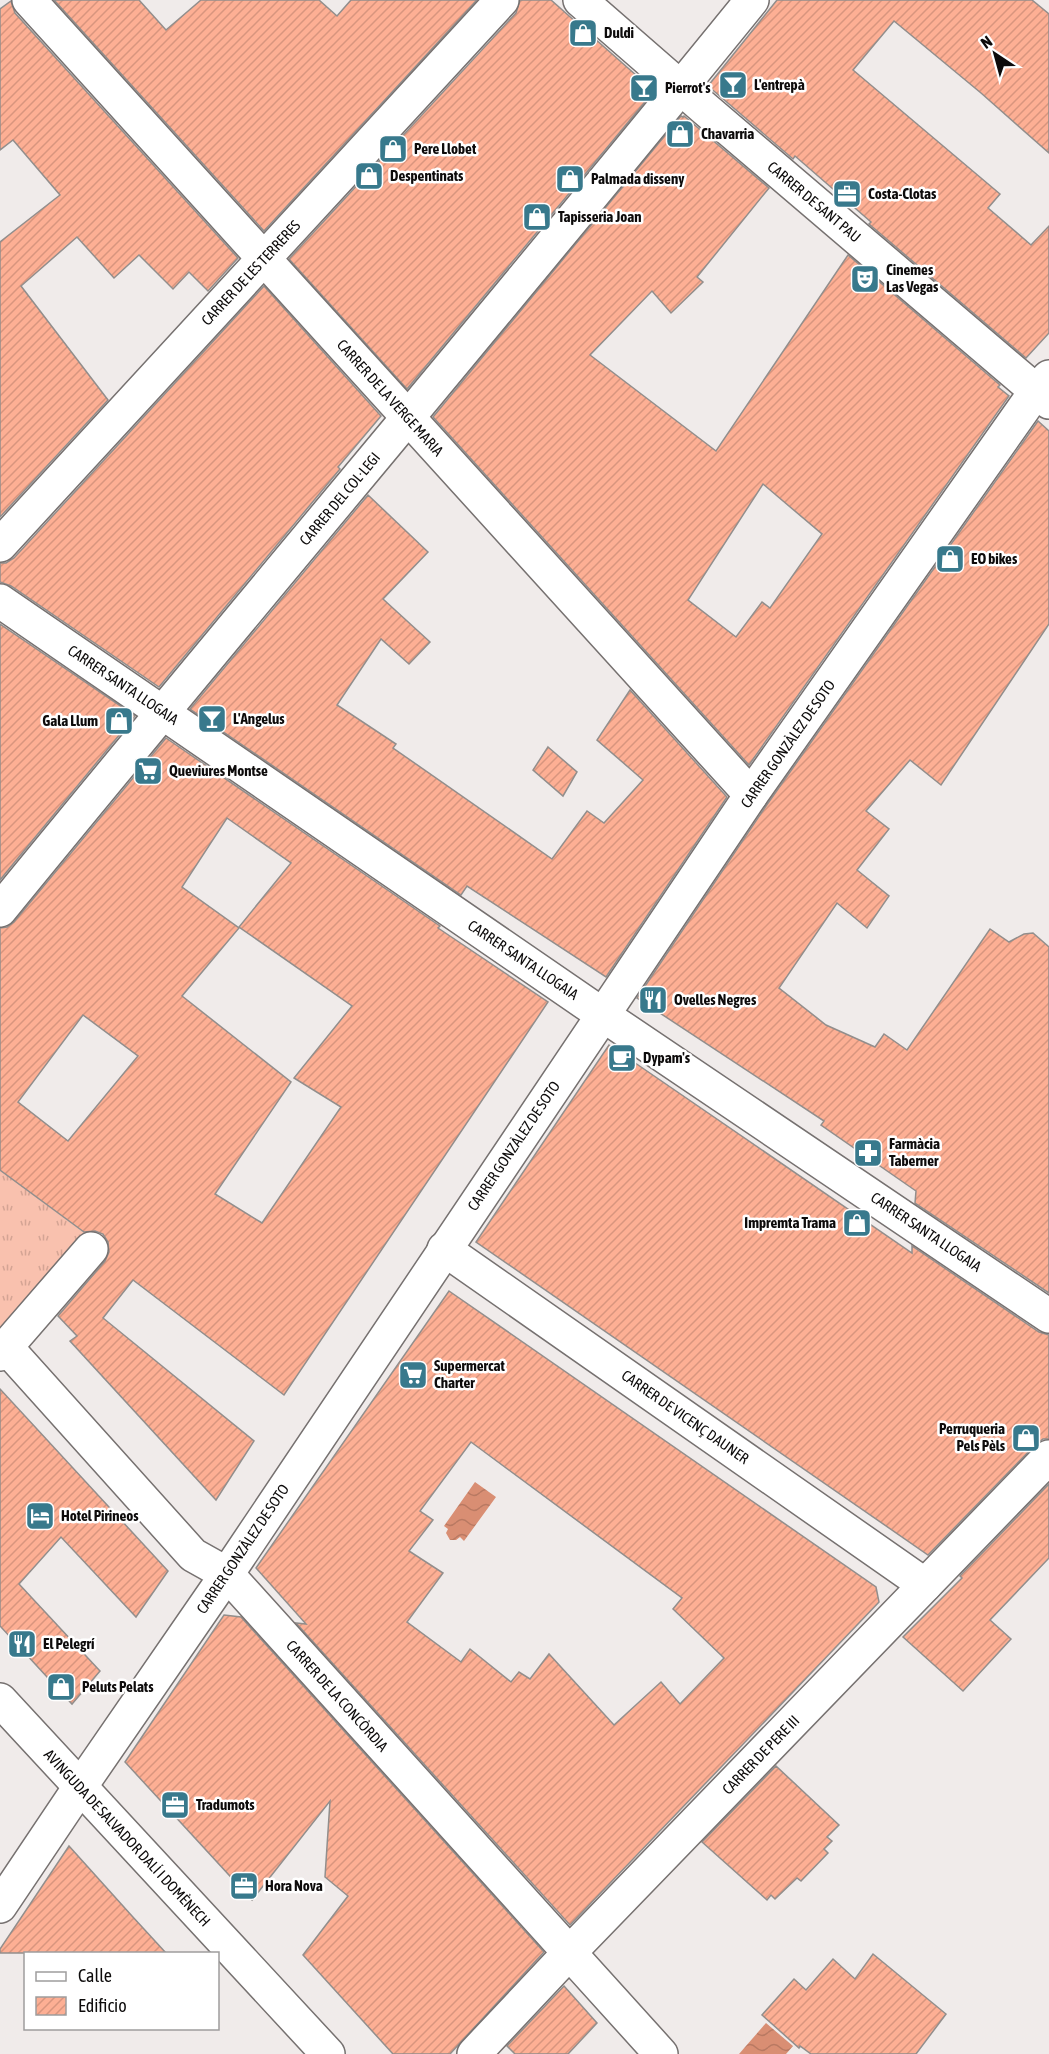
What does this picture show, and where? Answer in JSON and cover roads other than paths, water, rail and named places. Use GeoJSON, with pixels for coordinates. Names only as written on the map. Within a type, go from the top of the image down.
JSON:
{"type":"FeatureCollection","features":[{"type":"Feature","properties":{"kind":"street","name":"CARRER DE LA VERGE MARIA"},"geometry":{"type":"LineString","coordinates":[[29,0],[751,795]]}},
{"type":"Feature","properties":{"kind":"street","name":"CARRER DE LES TERRERES"},"geometry":{"type":"LineString","coordinates":[[0,545],[502,0]]}},
{"type":"Feature","properties":{"kind":"street","name":"CARRER DE SANT PAU"},"geometry":{"type":"LineString","coordinates":[[580,0],[680,88],[1045,390]]}},
{"type":"Feature","properties":{"kind":"street","name":"CARRER DEL COL·LEGI"},"geometry":{"type":"LineString","coordinates":[[0,910],[752,0]]}},
{"type":"Feature","properties":{"kind":"street","name":"CARRER GONZÀLEZ DE SOTO"},"geometry":{"type":"LineString","coordinates":[[0,1906],[227,1574],[751,795],[1045,390]]}},
{"type":"Feature","properties":{"kind":"street","name":"CARRER SANTA LLOGAIA"},"geometry":{"type":"LineString","coordinates":[[0,601],[603,1015],[1049,1316]]}},
{"type":"Feature","properties":{"kind":"street","name":"CARRER DE LA CONCÒRDIA"},"geometry":{"type":"LineString","coordinates":[[91,1249],[3,1350],[193,1555],[227,1574],[661,2054]]}},
{"type":"Feature","properties":{"kind":"street","name":"CARRER DE VICENÇ DAUNER"},"geometry":{"type":"LineString","coordinates":[[444,1249],[925,1585]]}},
{"type":"Feature","properties":{"kind":"street","name":"CARRER DE PERE III"},"geometry":{"type":"LineString","coordinates":[[474,2054],[1049,1457]]}},
{"type":"Feature","properties":{"kind":"street","name":"AVINGUDA DE SALVADOR DALÍ I DOMÈNECH"},"geometry":{"type":"LineString","coordinates":[[0,1700],[328,2054]]}},
{"type":"Feature","properties":{"kind":"water"},"geometry":{"type":"Polygon","coordinates":[[[475,1482],[496,1497],[464,1541],[460,1537],[450,1540],[446,1533],[448,1529],[444,1526],[475,1482]]]}},
{"type":"Feature","properties":{"kind":"water"},"geometry":{"type":"Polygon","coordinates":[[[766,2023],[793,2046],[786,2054],[739,2054],[766,2023]]]}},
{"type":"Feature","properties":{"kind":"place","name":"Duldi"},"geometry":{"type":"Point","coordinates":[583,33]}},
{"type":"Feature","properties":{"kind":"place","name":"L'entrepà"},"geometry":{"type":"Point","coordinates":[733,85]}},
{"type":"Feature","properties":{"kind":"place","name":"Pierrot's"},"geometry":{"type":"Point","coordinates":[644,88]}},
{"type":"Feature","properties":{"kind":"place","name":"Chavarria"},"geometry":{"type":"Point","coordinates":[680,134]}},
{"type":"Feature","properties":{"kind":"place","name":"Pere Llobet"},"geometry":{"type":"Point","coordinates":[393,149]}},
{"type":"Feature","properties":{"kind":"place","name":"Despentinats"},"geometry":{"type":"Point","coordinates":[369,176]}},
{"type":"Feature","properties":{"kind":"place","name":"Palmada disseny"},"geometry":{"type":"Point","coordinates":[570,179]}},
{"type":"Feature","properties":{"kind":"place","name":"Costa-Clotas"},"geometry":{"type":"Point","coordinates":[847,194]}},
{"type":"Feature","properties":{"kind":"place","name":"Tapisseria Joan"},"geometry":{"type":"Point","coordinates":[537,217]}},
{"type":"Feature","properties":{"kind":"place","name":"Cinemes Las Vegas"},"geometry":{"type":"Point","coordinates":[865,279]}},
{"type":"Feature","properties":{"kind":"place","name":"EO bikes"},"geometry":{"type":"Point","coordinates":[950,559]}},
{"type":"Feature","properties":{"kind":"place","name":"L'Angelus"},"geometry":{"type":"Point","coordinates":[212,719]}},
{"type":"Feature","properties":{"kind":"place","name":"Gala Llum"},"geometry":{"type":"Point","coordinates":[119,721]}},
{"type":"Feature","properties":{"kind":"place","name":"Queviures Montse"},"geometry":{"type":"Point","coordinates":[148,771]}},
{"type":"Feature","properties":{"kind":"place","name":"Ovelles Negres"},"geometry":{"type":"Point","coordinates":[653,1000]}},
{"type":"Feature","properties":{"kind":"place","name":"Dypam's"},"geometry":{"type":"Point","coordinates":[622,1058]}},
{"type":"Feature","properties":{"kind":"place","name":"Farmàcia Taberner"},"geometry":{"type":"Point","coordinates":[868,1153]}},
{"type":"Feature","properties":{"kind":"place","name":"Impremta Trama"},"geometry":{"type":"Point","coordinates":[857,1223]}},
{"type":"Feature","properties":{"kind":"place","name":"Supermercat Charter"},"geometry":{"type":"Point","coordinates":[413,1375]}},
{"type":"Feature","properties":{"kind":"place","name":"Perruqueria Pels Pèls"},"geometry":{"type":"Point","coordinates":[1026,1438]}},
{"type":"Feature","properties":{"kind":"place","name":"Hotel Pirineos"},"geometry":{"type":"Point","coordinates":[40,1516]}},
{"type":"Feature","properties":{"kind":"place","name":"El Pelegrí"},"geometry":{"type":"Point","coordinates":[22,1644]}},
{"type":"Feature","properties":{"kind":"place","name":"Peluts Pelats"},"geometry":{"type":"Point","coordinates":[61,1687]}},
{"type":"Feature","properties":{"kind":"place","name":"Tradumots"},"geometry":{"type":"Point","coordinates":[175,1805]}},
{"type":"Feature","properties":{"kind":"place","name":"Hora Nova"},"geometry":{"type":"Point","coordinates":[244,1886]}}]}
